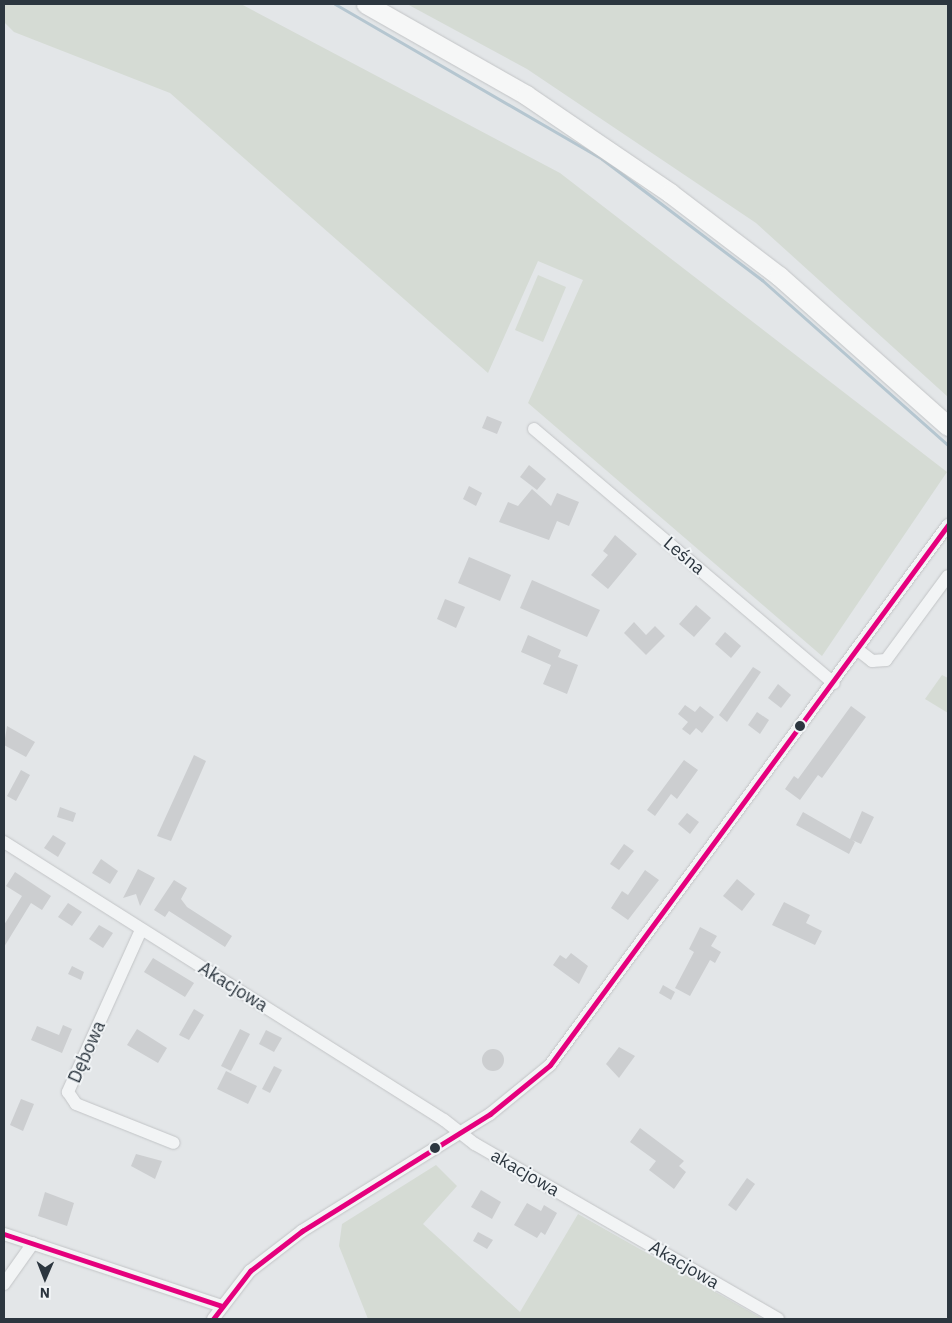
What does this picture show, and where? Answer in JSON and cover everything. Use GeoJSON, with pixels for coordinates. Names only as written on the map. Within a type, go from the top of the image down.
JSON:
{"type":"FeatureCollection","features":[{"type":"Feature","properties":{"kind":"highway"},"geometry":{"type":"LineString","coordinates":[[366,4],[526,95],[670,192],[787,282],[948,426]]}},
{"type":"Feature","properties":{"kind":"street","name":"Leśna"},"geometry":{"type":"LineString","coordinates":[[534,429],[834,683]]}},
{"type":"Feature","properties":{"kind":"street"},"geometry":{"type":"LineString","coordinates":[[213,1319],[250,1271],[302,1231],[510,1100],[550,1065],[834,683],[948,525]]}},
{"type":"Feature","properties":{"kind":"street"},"geometry":{"type":"LineString","coordinates":[[858,650],[872,661],[886,660],[948,576]]}},
{"type":"Feature","properties":{"kind":"street","name":"Akacjowa"},"geometry":{"type":"LineString","coordinates":[[4,842],[461,1132]]}},
{"type":"Feature","properties":{"kind":"street","name":"Dębowa"},"geometry":{"type":"LineString","coordinates":[[141,930],[68,1092],[76,1104],[174,1144]]}},
{"type":"Feature","properties":{"kind":"street","name":"akacjowa"},"geometry":{"type":"LineString","coordinates":[[461,1132],[590,1211]]}},
{"type":"Feature","properties":{"kind":"street","name":"Akacjowa"},"geometry":{"type":"LineString","coordinates":[[590,1211],[778,1319]]}},
{"type":"Feature","properties":{"kind":"street"},"geometry":{"type":"LineString","coordinates":[[4,1234],[222,1306]]}},
{"type":"Feature","properties":{"kind":"street"},"geometry":{"type":"LineString","coordinates":[[4,1284],[33,1243]]}},
{"type":"Feature","properties":{"kind":"shaded area"},"geometry":{"type":"Polygon","coordinates":[[[4,4],[241,4],[560,173],[947,472],[822,656],[528,403],[583,280],[538,261],[488,373],[170,93],[14,32],[4,22],[4,4]]]}},
{"type":"Feature","properties":{"kind":"shaded area"},"geometry":{"type":"Polygon","coordinates":[[[407,4],[948,4],[948,397],[756,223],[527,69],[407,4]]]}},
{"type":"Feature","properties":{"kind":"shaded area"},"geometry":{"type":"Polygon","coordinates":[[[538,275],[566,287],[543,342],[515,330],[538,275]]]}},
{"type":"Feature","properties":{"kind":"shaded area"},"geometry":{"type":"Polygon","coordinates":[[[942,675],[948,678],[948,713],[925,699],[942,675]]]}},
{"type":"Feature","properties":{"kind":"shaded area"},"geometry":{"type":"Polygon","coordinates":[[[436,1165],[457,1186],[423,1224],[520,1312],[578,1214],[763,1319],[368,1319],[339,1246],[342,1224],[436,1165]]]}},
{"type":"Feature","properties":{"kind":"building"},"geometry":{"type":"Polygon","coordinates":[[[487,416],[502,422],[497,434],[482,428],[487,416]]]}},
{"type":"Feature","properties":{"kind":"building"},"geometry":{"type":"Polygon","coordinates":[[[529,465],[546,479],[537,490],[520,477],[529,465]]]}},
{"type":"Feature","properties":{"kind":"building"},"geometry":{"type":"Polygon","coordinates":[[[469,486],[482,493],[476,506],[463,499],[469,486]]]}},
{"type":"Feature","properties":{"kind":"building"},"geometry":{"type":"Polygon","coordinates":[[[532,489],[551,506],[557,493],[579,502],[569,526],[557,521],[549,540],[499,522],[508,502],[518,506],[532,489]]]}},
{"type":"Feature","properties":{"kind":"building"},"geometry":{"type":"Polygon","coordinates":[[[615,535],[637,554],[608,589],[591,575],[608,555],[603,551],[615,535]]]}},
{"type":"Feature","properties":{"kind":"building"},"geometry":{"type":"Polygon","coordinates":[[[469,557],[511,575],[500,601],[458,583],[469,557]]]}},
{"type":"Feature","properties":{"kind":"building"},"geometry":{"type":"Polygon","coordinates":[[[532,580],[600,610],[587,637],[520,608],[532,580]]]}},
{"type":"Feature","properties":{"kind":"building"},"geometry":{"type":"Polygon","coordinates":[[[445,599],[465,607],[456,628],[437,619],[445,599]]]}},
{"type":"Feature","properties":{"kind":"building"},"geometry":{"type":"Polygon","coordinates":[[[696,605],[711,618],[694,637],[679,624],[696,605]]]}},
{"type":"Feature","properties":{"kind":"building"},"geometry":{"type":"Polygon","coordinates":[[[634,622],[646,635],[655,626],[665,636],[646,655],[624,633],[634,622]]]}},
{"type":"Feature","properties":{"kind":"building"},"geometry":{"type":"Polygon","coordinates":[[[725,632],[741,646],[731,658],[715,644],[725,632]]]}},
{"type":"Feature","properties":{"kind":"building"},"geometry":{"type":"Polygon","coordinates":[[[528,635],[561,650],[558,657],[578,665],[567,694],[543,684],[551,665],[521,652],[528,635]]]}},
{"type":"Feature","properties":{"kind":"building"},"geometry":{"type":"Polygon","coordinates":[[[753,667],[761,672],[727,722],[719,715],[753,667]]]}},
{"type":"Feature","properties":{"kind":"building"},"geometry":{"type":"Polygon","coordinates":[[[778,684],[791,695],[781,708],[768,698],[778,684]]]}},
{"type":"Feature","properties":{"kind":"building"},"geometry":{"type":"Polygon","coordinates":[[[685,705],[695,712],[700,706],[714,717],[702,733],[696,728],[690,735],[682,729],[688,722],[678,714],[685,705]]]}},
{"type":"Feature","properties":{"kind":"building"},"geometry":{"type":"Polygon","coordinates":[[[851,706],[866,717],[822,778],[818,775],[800,800],[785,789],[794,776],[798,779],[851,706]]]}},
{"type":"Feature","properties":{"kind":"building"},"geometry":{"type":"Polygon","coordinates":[[[757,712],[769,720],[760,734],[748,725],[757,712]]]}},
{"type":"Feature","properties":{"kind":"building"},"geometry":{"type":"Polygon","coordinates":[[[7,726],[35,742],[26,757],[4,745],[7,726]]]}},
{"type":"Feature","properties":{"kind":"building"},"geometry":{"type":"Polygon","coordinates":[[[194,755],[206,761],[171,841],[157,836],[194,755]]]}},
{"type":"Feature","properties":{"kind":"building"},"geometry":{"type":"Polygon","coordinates":[[[684,760],[698,770],[677,799],[671,794],[655,816],[647,810],[684,760]]]}},
{"type":"Feature","properties":{"kind":"building"},"geometry":{"type":"Polygon","coordinates":[[[21,770],[30,775],[16,801],[7,796],[21,770]]]}},
{"type":"Feature","properties":{"kind":"building"},"geometry":{"type":"Polygon","coordinates":[[[60,807],[76,813],[73,822],[57,817],[60,807]]]}},
{"type":"Feature","properties":{"kind":"building"},"geometry":{"type":"Polygon","coordinates":[[[862,811],[874,817],[861,844],[852,840],[855,842],[849,854],[796,825],[803,812],[850,839],[862,811]]]}},
{"type":"Feature","properties":{"kind":"building"},"geometry":{"type":"Polygon","coordinates":[[[687,813],[699,822],[690,834],[678,824],[687,813]]]}},
{"type":"Feature","properties":{"kind":"building"},"geometry":{"type":"Polygon","coordinates":[[[53,835],[66,843],[58,857],[44,848],[53,835]]]}},
{"type":"Feature","properties":{"kind":"building"},"geometry":{"type":"Polygon","coordinates":[[[624,844],[634,851],[619,870],[610,864],[624,844]]]}},
{"type":"Feature","properties":{"kind":"building"},"geometry":{"type":"Polygon","coordinates":[[[101,859],[118,871],[110,884],[92,873],[101,859]]]}},
{"type":"Feature","properties":{"kind":"building"},"geometry":{"type":"Polygon","coordinates":[[[138,869],[155,878],[140,906],[136,894],[123,898],[138,869]]]}},
{"type":"Feature","properties":{"kind":"building"},"geometry":{"type":"Polygon","coordinates":[[[645,870],[659,880],[628,920],[611,908],[622,891],[628,895],[645,870]]]}},
{"type":"Feature","properties":{"kind":"building"},"geometry":{"type":"Polygon","coordinates":[[[15,872],[51,896],[42,910],[31,903],[4,947],[4,925],[22,896],[6,886],[15,872]]]}},
{"type":"Feature","properties":{"kind":"building"},"geometry":{"type":"Polygon","coordinates":[[[737,879],[755,894],[742,911],[723,896],[737,879]]]}},
{"type":"Feature","properties":{"kind":"building"},"geometry":{"type":"Polygon","coordinates":[[[174,880],[187,888],[181,899],[187,907],[232,936],[225,947],[169,911],[165,917],[154,910],[174,880]]]}},
{"type":"Feature","properties":{"kind":"building"},"geometry":{"type":"Polygon","coordinates":[[[784,902],[810,915],[806,923],[822,931],[815,945],[772,925],[784,902]]]}},
{"type":"Feature","properties":{"kind":"building"},"geometry":{"type":"Polygon","coordinates":[[[68,903],[82,912],[72,926],[58,917],[68,903]]]}},
{"type":"Feature","properties":{"kind":"building"},"geometry":{"type":"Polygon","coordinates":[[[99,925],[113,933],[103,948],[89,939],[99,925]]]}},
{"type":"Feature","properties":{"kind":"building"},"geometry":{"type":"Polygon","coordinates":[[[700,927],[717,936],[711,946],[721,952],[715,963],[710,960],[690,996],[675,988],[694,952],[689,949],[700,927]]]}},
{"type":"Feature","properties":{"kind":"building"},"geometry":{"type":"Polygon","coordinates":[[[571,953],[588,966],[579,984],[553,965],[560,955],[566,959],[571,953]]]}},
{"type":"Feature","properties":{"kind":"building"},"geometry":{"type":"Polygon","coordinates":[[[153,958],[194,983],[185,997],[144,972],[153,958]]]}},
{"type":"Feature","properties":{"kind":"building"},"geometry":{"type":"Polygon","coordinates":[[[72,966],[84,972],[81,980],[68,974],[72,966]]]}},
{"type":"Feature","properties":{"kind":"building"},"geometry":{"type":"Polygon","coordinates":[[[663,985],[675,992],[671,1000],[659,993],[663,985]]]}},
{"type":"Feature","properties":{"kind":"building"},"geometry":{"type":"Polygon","coordinates":[[[194,1009],[204,1015],[189,1040],[179,1035],[194,1009]]]}},
{"type":"Feature","properties":{"kind":"building"},"geometry":{"type":"Polygon","coordinates":[[[63,1025],[72,1029],[62,1053],[31,1040],[37,1026],[59,1035],[63,1025]]]}},
{"type":"Feature","properties":{"kind":"building"},"geometry":{"type":"Polygon","coordinates":[[[137,1029],[167,1048],[158,1063],[127,1045],[137,1029]]]}},
{"type":"Feature","properties":{"kind":"building"},"geometry":{"type":"Polygon","coordinates":[[[240,1029],[250,1034],[231,1071],[221,1066],[240,1029]]]}},
{"type":"Feature","properties":{"kind":"building"},"geometry":{"type":"Polygon","coordinates":[[[266,1030],[282,1038],[274,1052],[259,1044],[266,1030]]]}},
{"type":"Feature","properties":{"kind":"building"},"geometry":{"type":"Polygon","coordinates":[[[619,1047],[635,1056],[619,1078],[606,1064],[619,1047]]]}},
{"type":"Feature","properties":{"kind":"building"},"geometry":{"type":"Polygon","coordinates":[[[493,1049],[501,1052],[504,1060],[501,1068],[493,1071],[485,1068],[482,1060],[485,1052],[493,1049]]]}},
{"type":"Feature","properties":{"kind":"building"},"geometry":{"type":"Polygon","coordinates":[[[274,1066],[282,1070],[270,1093],[262,1089],[274,1066]]]}},
{"type":"Feature","properties":{"kind":"building"},"geometry":{"type":"Polygon","coordinates":[[[226,1071],[257,1086],[248,1104],[217,1089],[226,1071]]]}},
{"type":"Feature","properties":{"kind":"building"},"geometry":{"type":"Polygon","coordinates":[[[21,1099],[34,1104],[23,1131],[10,1125],[21,1099]]]}},
{"type":"Feature","properties":{"kind":"building"},"geometry":{"type":"Polygon","coordinates":[[[640,1128],[684,1161],[679,1166],[686,1172],[674,1189],[649,1170],[656,1161],[630,1142],[640,1128]]]}},
{"type":"Feature","properties":{"kind":"building"},"geometry":{"type":"Polygon","coordinates":[[[136,1154],[162,1161],[155,1179],[131,1166],[136,1154]]]}},
{"type":"Feature","properties":{"kind":"building"},"geometry":{"type":"Polygon","coordinates":[[[747,1178],[755,1184],[736,1211],[728,1205],[747,1178]]]}},
{"type":"Feature","properties":{"kind":"building"},"geometry":{"type":"Polygon","coordinates":[[[481,1190],[501,1202],[492,1219],[471,1207],[481,1190]]]}},
{"type":"Feature","properties":{"kind":"building"},"geometry":{"type":"Polygon","coordinates":[[[45,1192],[74,1203],[67,1226],[38,1216],[45,1192]]]}},
{"type":"Feature","properties":{"kind":"building"},"geometry":{"type":"Polygon","coordinates":[[[527,1203],[541,1211],[544,1205],[557,1213],[545,1235],[541,1232],[537,1238],[514,1225],[527,1203]]]}},
{"type":"Feature","properties":{"kind":"building"},"geometry":{"type":"Polygon","coordinates":[[[478,1232],[493,1240],[487,1249],[473,1241],[478,1232]]]}},
{"type":"Feature","properties":{"kind":"waterway"},"geometry":{"type":"LineString","coordinates":[[335,4],[602,159],[762,280],[948,445]]}},
{"type":"Feature","properties":{"kind":"transit line"},"geometry":{"type":"LineString","coordinates":[[213,1319],[250,1271],[302,1231],[490,1114],[550,1065],[948,525]]}},
{"type":"Feature","properties":{"kind":"transit line"},"geometry":{"type":"LineString","coordinates":[[4,1234],[222,1306]]}}]}
